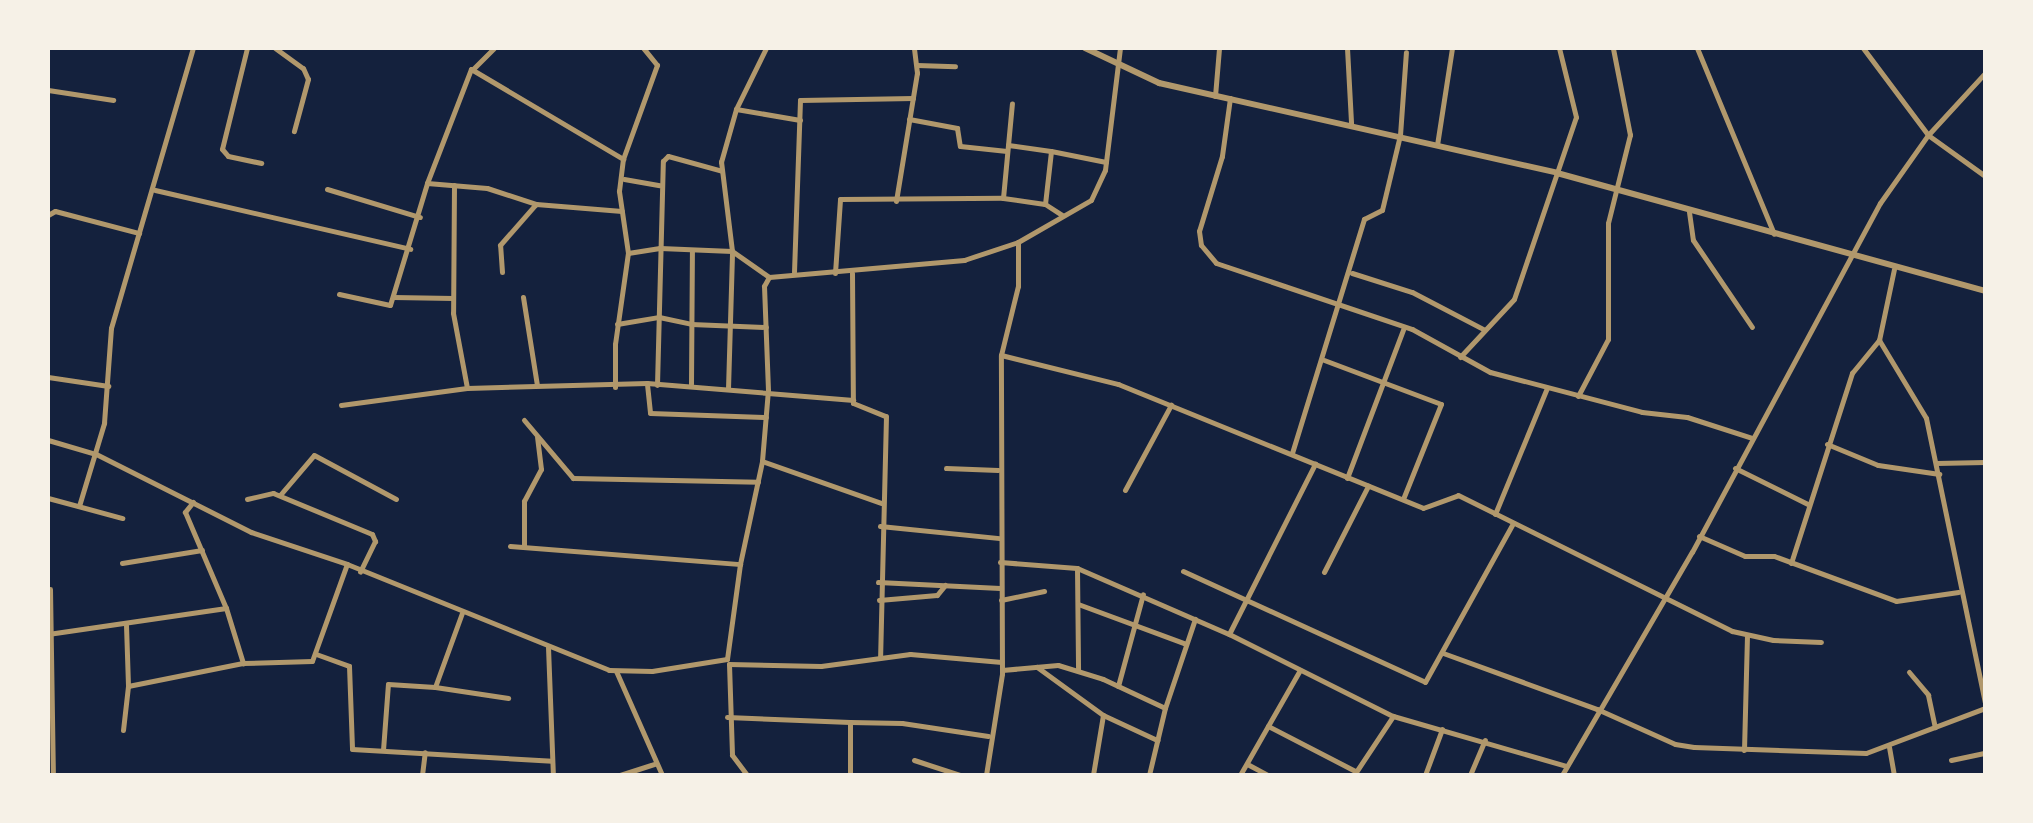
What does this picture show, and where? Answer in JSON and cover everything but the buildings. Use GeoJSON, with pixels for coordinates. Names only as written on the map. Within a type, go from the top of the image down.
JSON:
{"type":"FeatureCollection","features":[{"type":"Feature","properties":{"kind":"street"},"geometry":{"type":"LineString","coordinates":[[79,506],[96,454],[108,386],[111,328],[155,190],[193,48]]}},
{"type":"Feature","properties":{"kind":"street"},"geometry":{"type":"LineString","coordinates":[[247,48],[222,149],[228,156],[261,163]]}},
{"type":"Feature","properties":{"kind":"street"},"geometry":{"type":"LineString","coordinates":[[275,48],[303,68],[308,79],[294,131]]}},
{"type":"Feature","properties":{"kind":"street"},"geometry":{"type":"LineString","coordinates":[[339,294],[386,308],[393,297],[420,217],[427,183],[467,73],[494,48]]}},
{"type":"Feature","properties":{"kind":"street"},"geometry":{"type":"LineString","coordinates":[[615,387],[617,324],[628,253],[622,211],[623,159],[657,65],[643,48]]}},
{"type":"Feature","properties":{"kind":"street"},"geometry":{"type":"LineString","coordinates":[[728,389],[732,251],[722,171],[736,109],[766,48]]}},
{"type":"Feature","properties":{"kind":"street"},"geometry":{"type":"LineString","coordinates":[[896,201],[917,65],[914,48]]}},
{"type":"Feature","properties":{"kind":"street"},"geometry":{"type":"LineString","coordinates":[[1085,48],[1159,83],[1351,123],[1557,173],[1615,193],[1985,291]]}},
{"type":"Feature","properties":{"kind":"street"},"geometry":{"type":"LineString","coordinates":[[628,253],[660,248],[732,251],[769,277],[794,272],[852,273],[964,260],[1018,242],[1096,194],[1106,162],[1120,48]]}},
{"type":"Feature","properties":{"kind":"street"},"geometry":{"type":"LineString","coordinates":[[1215,96],[1219,48]]}},
{"type":"Feature","properties":{"kind":"street"},"geometry":{"type":"LineString","coordinates":[[1347,48],[1351,123]]}},
{"type":"Feature","properties":{"kind":"street"},"geometry":{"type":"LineString","coordinates":[[1437,145],[1452,48]]}},
{"type":"Feature","properties":{"kind":"street"},"geometry":{"type":"LineString","coordinates":[[1460,357],[1514,299],[1557,173],[1577,104],[1559,48]]}},
{"type":"Feature","properties":{"kind":"street"},"geometry":{"type":"LineString","coordinates":[[1578,396],[1608,339],[1607,235],[1630,135],[1613,48]]}},
{"type":"Feature","properties":{"kind":"street"},"geometry":{"type":"LineString","coordinates":[[1697,48],[1774,235]]}},
{"type":"Feature","properties":{"kind":"street"},"geometry":{"type":"LineString","coordinates":[[1863,48],[1928,135],[1985,176]]}},
{"type":"Feature","properties":{"kind":"street"},"geometry":{"type":"LineString","coordinates":[[1292,453],[1352,273],[1366,215],[1382,210],[1400,135],[1406,52]]}},
{"type":"Feature","properties":{"kind":"street"},"geometry":{"type":"LineString","coordinates":[[917,65],[955,66]]}},
{"type":"Feature","properties":{"kind":"street"},"geometry":{"type":"LineString","coordinates":[[474,68],[572,133],[623,159]]}},
{"type":"Feature","properties":{"kind":"street"},"geometry":{"type":"LineString","coordinates":[[1562,775],[1597,709],[1699,536],[1849,254],[1928,135],[1985,73]]}},
{"type":"Feature","properties":{"kind":"street"},"geometry":{"type":"LineString","coordinates":[[48,90],[113,100]]}},
{"type":"Feature","properties":{"kind":"street"},"geometry":{"type":"LineString","coordinates":[[794,272],[801,99],[913,98]]}},
{"type":"Feature","properties":{"kind":"street"},"geometry":{"type":"LineString","coordinates":[[1230,98],[1224,144],[1199,231],[1206,255],[1225,267],[1404,327],[1460,357],[1547,388],[1687,417],[1752,438]]}},
{"type":"Feature","properties":{"kind":"street"},"geometry":{"type":"LineString","coordinates":[[1003,198],[1012,103]]}},
{"type":"Feature","properties":{"kind":"street"},"geometry":{"type":"LineString","coordinates":[[736,109],[800,120]]}},
{"type":"Feature","properties":{"kind":"street"},"geometry":{"type":"LineString","coordinates":[[909,119],[957,128],[960,146],[1051,151],[1106,162]]}},
{"type":"Feature","properties":{"kind":"street"},"geometry":{"type":"LineString","coordinates":[[1045,204],[1051,151]]}},
{"type":"Feature","properties":{"kind":"street"},"geometry":{"type":"LineString","coordinates":[[657,385],[659,186],[667,156],[722,171]]}},
{"type":"Feature","properties":{"kind":"street"},"geometry":{"type":"LineString","coordinates":[[624,179],[659,186]]}},
{"type":"Feature","properties":{"kind":"street"},"geometry":{"type":"LineString","coordinates":[[427,183],[487,188],[536,204],[622,211]]}},
{"type":"Feature","properties":{"kind":"street"},"geometry":{"type":"LineString","coordinates":[[454,185],[453,298],[467,388]]}},
{"type":"Feature","properties":{"kind":"street"},"geometry":{"type":"LineString","coordinates":[[327,189],[420,217]]}},
{"type":"Feature","properties":{"kind":"street"},"geometry":{"type":"LineString","coordinates":[[155,190],[410,249]]}},
{"type":"Feature","properties":{"kind":"street"},"geometry":{"type":"LineString","coordinates":[[835,273],[840,199],[1003,198],[1045,204],[1062,215]]}},
{"type":"Feature","properties":{"kind":"street"},"geometry":{"type":"LineString","coordinates":[[502,272],[500,245],[536,204]]}},
{"type":"Feature","properties":{"kind":"street"},"geometry":{"type":"LineString","coordinates":[[48,215],[55,211],[139,233]]}},
{"type":"Feature","properties":{"kind":"street"},"geometry":{"type":"LineString","coordinates":[[1689,212],[1693,240],[1752,327]]}},
{"type":"Feature","properties":{"kind":"street"},"geometry":{"type":"LineString","coordinates":[[986,775],[988,736],[1002,670],[998,470],[1001,355],[1018,286],[1018,242]]}},
{"type":"Feature","properties":{"kind":"street"},"geometry":{"type":"LineString","coordinates":[[691,384],[692,251]]}},
{"type":"Feature","properties":{"kind":"street"},"geometry":{"type":"LineString","coordinates":[[1791,563],[1852,373],[1879,340],[1894,269]]}},
{"type":"Feature","properties":{"kind":"street"},"geometry":{"type":"LineString","coordinates":[[852,273],[853,400],[857,407],[881,409],[886,416],[878,582],[880,657]]}},
{"type":"Feature","properties":{"kind":"street"},"geometry":{"type":"LineString","coordinates":[[1352,273],[1412,292],[1485,330]]}},
{"type":"Feature","properties":{"kind":"street"},"geometry":{"type":"LineString","coordinates":[[747,775],[735,764],[727,717],[728,662],[740,564],[762,461],[768,390],[764,286],[769,277]]}},
{"type":"Feature","properties":{"kind":"street"},"geometry":{"type":"LineString","coordinates":[[393,297],[453,298]]}},
{"type":"Feature","properties":{"kind":"street"},"geometry":{"type":"LineString","coordinates":[[523,297],[537,385]]}},
{"type":"Feature","properties":{"kind":"street"},"geometry":{"type":"LineString","coordinates":[[617,324],[659,317],[691,324],[766,327]]}},
{"type":"Feature","properties":{"kind":"street"},"geometry":{"type":"LineString","coordinates":[[1347,478],[1386,382],[1404,327]]}},
{"type":"Feature","properties":{"kind":"street"},"geometry":{"type":"LineString","coordinates":[[1443,653],[1597,709],[1675,744],[1850,754],[1889,747],[1985,705],[1958,592],[1939,474],[1922,407],[1879,340]]}},
{"type":"Feature","properties":{"kind":"street"},"geometry":{"type":"LineString","coordinates":[[1001,355],[1118,384],[1347,478],[1431,508],[1458,495],[1747,634],[1821,642]]}},
{"type":"Feature","properties":{"kind":"street"},"geometry":{"type":"LineString","coordinates":[[1324,360],[1442,406],[1403,499]]}},
{"type":"Feature","properties":{"kind":"street"},"geometry":{"type":"LineString","coordinates":[[48,377],[108,386]]}},
{"type":"Feature","properties":{"kind":"street"},"geometry":{"type":"LineString","coordinates":[[341,405],[467,388],[537,385],[615,387],[647,383],[768,390],[853,400]]}},
{"type":"Feature","properties":{"kind":"street"},"geometry":{"type":"LineString","coordinates":[[647,383],[650,413],[766,417]]}},
{"type":"Feature","properties":{"kind":"street"},"geometry":{"type":"LineString","coordinates":[[1495,514],[1547,388]]}},
{"type":"Feature","properties":{"kind":"street"},"geometry":{"type":"LineString","coordinates":[[1125,490],[1171,405]]}},
{"type":"Feature","properties":{"kind":"street"},"geometry":{"type":"LineString","coordinates":[[524,420],[567,474],[581,479],[758,482]]}},
{"type":"Feature","properties":{"kind":"street"},"geometry":{"type":"LineString","coordinates":[[524,547],[524,501],[541,469],[537,437]]}},
{"type":"Feature","properties":{"kind":"street"},"geometry":{"type":"LineString","coordinates":[[48,440],[96,454],[251,532],[347,564],[462,613],[616,671],[652,671],[728,662],[821,666],[917,654],[1002,662]]}},
{"type":"Feature","properties":{"kind":"street"},"geometry":{"type":"LineString","coordinates":[[1827,444],[1878,465],[1939,474]]}},
{"type":"Feature","properties":{"kind":"street"},"geometry":{"type":"LineString","coordinates":[[279,496],[314,455],[396,499]]}},
{"type":"Feature","properties":{"kind":"street"},"geometry":{"type":"LineString","coordinates":[[762,461],[881,503]]}},
{"type":"Feature","properties":{"kind":"street"},"geometry":{"type":"LineString","coordinates":[[1936,463],[1985,462]]}},
{"type":"Feature","properties":{"kind":"street"},"geometry":{"type":"LineString","coordinates":[[1229,634],[1315,464]]}},
{"type":"Feature","properties":{"kind":"street"},"geometry":{"type":"LineString","coordinates":[[946,468],[998,470]]}},
{"type":"Feature","properties":{"kind":"street"},"geometry":{"type":"LineString","coordinates":[[1735,468],[1808,504]]}},
{"type":"Feature","properties":{"kind":"street"},"geometry":{"type":"LineString","coordinates":[[1324,572],[1368,486]]}},
{"type":"Feature","properties":{"kind":"street"},"geometry":{"type":"LineString","coordinates":[[247,499],[269,492],[375,536],[360,572]]}},
{"type":"Feature","properties":{"kind":"street"},"geometry":{"type":"LineString","coordinates":[[48,498],[122,518]]}},
{"type":"Feature","properties":{"kind":"street"},"geometry":{"type":"LineString","coordinates":[[193,502],[185,512],[226,608],[243,663]]}},
{"type":"Feature","properties":{"kind":"street"},"geometry":{"type":"LineString","coordinates":[[1183,571],[1245,603],[1422,683],[1443,653],[1513,523]]}},
{"type":"Feature","properties":{"kind":"street"},"geometry":{"type":"LineString","coordinates":[[880,526],[999,538]]}},
{"type":"Feature","properties":{"kind":"street"},"geometry":{"type":"LineString","coordinates":[[1699,536],[1745,556],[1774,556],[1896,601],[1958,592]]}},
{"type":"Feature","properties":{"kind":"street"},"geometry":{"type":"LineString","coordinates":[[510,546],[740,564]]}},
{"type":"Feature","properties":{"kind":"street"},"geometry":{"type":"LineString","coordinates":[[122,563],[202,550]]}},
{"type":"Feature","properties":{"kind":"street"},"geometry":{"type":"LineString","coordinates":[[1000,562],[1077,568],[1195,618],[1393,716],[1485,740],[1566,766]]}},
{"type":"Feature","properties":{"kind":"street"},"geometry":{"type":"LineString","coordinates":[[128,686],[243,663],[308,663],[316,654],[347,564]]}},
{"type":"Feature","properties":{"kind":"street"},"geometry":{"type":"LineString","coordinates":[[1077,568],[1078,670]]}},
{"type":"Feature","properties":{"kind":"street"},"geometry":{"type":"LineString","coordinates":[[878,582],[1000,588]]}},
{"type":"Feature","properties":{"kind":"street"},"geometry":{"type":"LineString","coordinates":[[879,600],[937,595],[945,585]]}},
{"type":"Feature","properties":{"kind":"street"},"geometry":{"type":"LineString","coordinates":[[50,589],[53,775]]}},
{"type":"Feature","properties":{"kind":"street"},"geometry":{"type":"LineString","coordinates":[[1001,600],[1044,591]]}},
{"type":"Feature","properties":{"kind":"street"},"geometry":{"type":"LineString","coordinates":[[1118,686],[1143,594]]}},
{"type":"Feature","properties":{"kind":"street"},"geometry":{"type":"LineString","coordinates":[[1078,604],[1135,622],[1186,644]]}},
{"type":"Feature","properties":{"kind":"street"},"geometry":{"type":"LineString","coordinates":[[50,634],[226,608]]}},
{"type":"Feature","properties":{"kind":"street"},"geometry":{"type":"LineString","coordinates":[[435,687],[462,613]]}},
{"type":"Feature","properties":{"kind":"street"},"geometry":{"type":"LineString","coordinates":[[1149,775],[1165,708],[1195,618]]}},
{"type":"Feature","properties":{"kind":"street"},"geometry":{"type":"LineString","coordinates":[[123,730],[128,686],[126,625]]}},
{"type":"Feature","properties":{"kind":"street"},"geometry":{"type":"LineString","coordinates":[[1744,750],[1747,634]]}},
{"type":"Feature","properties":{"kind":"street"},"geometry":{"type":"LineString","coordinates":[[548,647],[553,775]]}},
{"type":"Feature","properties":{"kind":"street"},"geometry":{"type":"LineString","coordinates":[[316,654],[349,666],[350,748],[552,761]]}},
{"type":"Feature","properties":{"kind":"street"},"geometry":{"type":"LineString","coordinates":[[1002,670],[1036,666],[1078,670],[1165,708]]}},
{"type":"Feature","properties":{"kind":"street"},"geometry":{"type":"LineString","coordinates":[[1036,666],[1103,715],[1157,740]]}},
{"type":"Feature","properties":{"kind":"street"},"geometry":{"type":"LineString","coordinates":[[1240,775],[1249,765],[1300,670]]}},
{"type":"Feature","properties":{"kind":"street"},"geometry":{"type":"LineString","coordinates":[[616,671],[662,775]]}},
{"type":"Feature","properties":{"kind":"street"},"geometry":{"type":"LineString","coordinates":[[1909,672],[1928,695],[1935,727]]}},
{"type":"Feature","properties":{"kind":"street"},"geometry":{"type":"LineString","coordinates":[[383,750],[388,684],[435,687],[508,698]]}},
{"type":"Feature","properties":{"kind":"street"},"geometry":{"type":"LineString","coordinates":[[1093,775],[1103,715]]}},
{"type":"Feature","properties":{"kind":"street"},"geometry":{"type":"LineString","coordinates":[[1268,726],[1354,773],[1393,716]]}},
{"type":"Feature","properties":{"kind":"street"},"geometry":{"type":"LineString","coordinates":[[727,717],[902,723],[988,736]]}},
{"type":"Feature","properties":{"kind":"street"},"geometry":{"type":"LineString","coordinates":[[850,722],[850,775]]}},
{"type":"Feature","properties":{"kind":"street"},"geometry":{"type":"LineString","coordinates":[[1425,775],[1442,729]]}},
{"type":"Feature","properties":{"kind":"street"},"geometry":{"type":"LineString","coordinates":[[1470,775],[1485,740]]}},
{"type":"Feature","properties":{"kind":"street"},"geometry":{"type":"LineString","coordinates":[[1889,747],[1894,775]]}},
{"type":"Feature","properties":{"kind":"street"},"geometry":{"type":"LineString","coordinates":[[422,775],[425,752]]}},
{"type":"Feature","properties":{"kind":"street"},"geometry":{"type":"LineString","coordinates":[[1951,760],[1985,753]]}},
{"type":"Feature","properties":{"kind":"street"},"geometry":{"type":"LineString","coordinates":[[914,760],[960,775]]}},
{"type":"Feature","properties":{"kind":"street"},"geometry":{"type":"LineString","coordinates":[[620,775],[656,763]]}},
{"type":"Feature","properties":{"kind":"street"},"geometry":{"type":"LineString","coordinates":[[1249,765],[1268,775]]}}]}
